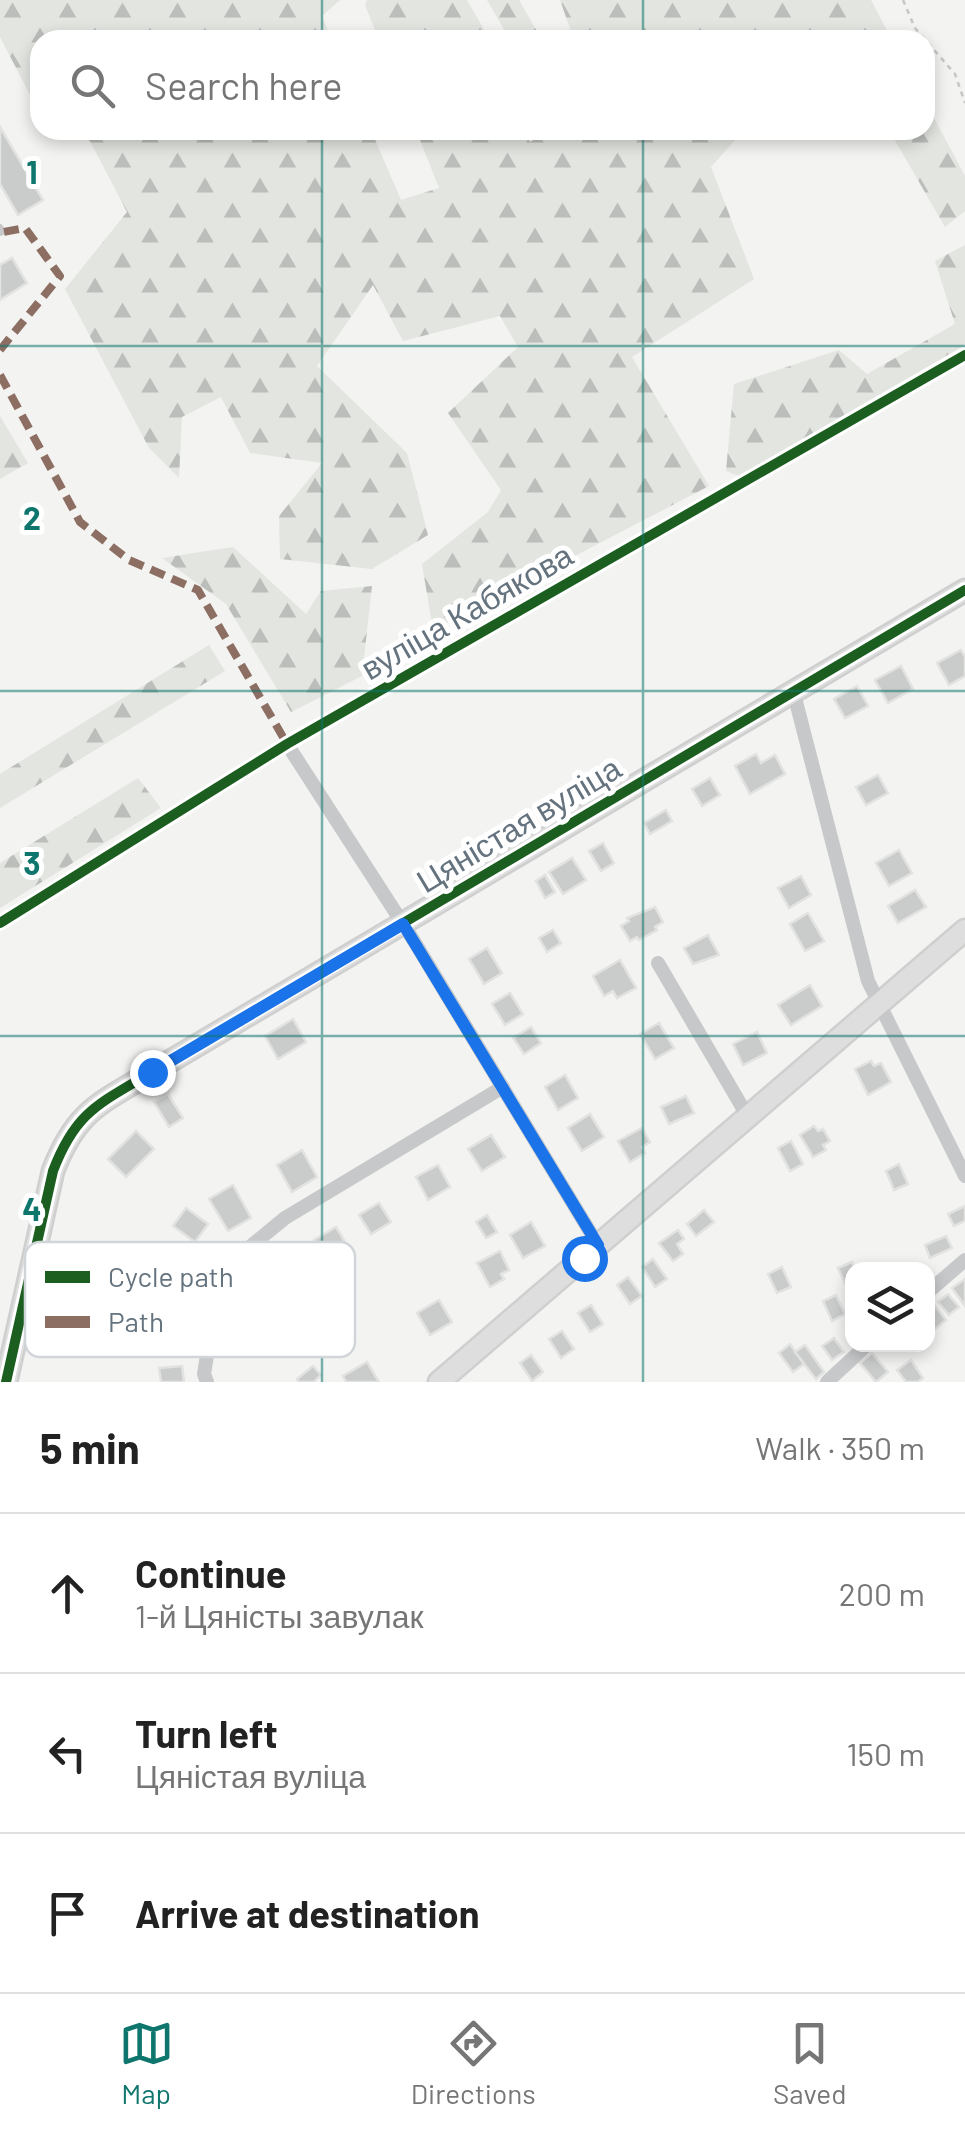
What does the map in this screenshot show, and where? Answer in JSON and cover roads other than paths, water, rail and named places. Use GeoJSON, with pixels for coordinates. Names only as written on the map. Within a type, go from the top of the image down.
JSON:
{"type":"FeatureCollection","features":[{"type":"Feature","properties":{"kind":"street","name":"вуліца Кабякова"},"geometry":{"type":"LineString","coordinates":[[0,923],[287,744],[965,355]]}},
{"type":"Feature","properties":{"kind":"street","name":"Цяністая вуліца"},"geometry":{"type":"LineString","coordinates":[[35,1242],[53,1170],[72,1128],[106,1100],[965,590]]}},
{"type":"Feature","properties":{"kind":"street"},"geometry":{"type":"LineString","coordinates":[[793,690],[868,981],[965,1176]]}},
{"type":"Feature","properties":{"kind":"street"},"geometry":{"type":"LineString","coordinates":[[287,744],[403,924],[598,1245]]}},
{"type":"Feature","properties":{"kind":"street"},"geometry":{"type":"LineString","coordinates":[[439,1382],[965,930]]}},
{"type":"Feature","properties":{"kind":"street"},"geometry":{"type":"LineString","coordinates":[[658,963],[748,1118]]}},
{"type":"Feature","properties":{"kind":"street"},"geometry":{"type":"LineString","coordinates":[[256,1242],[286,1218],[502,1088]]}},
{"type":"Feature","properties":{"kind":"street"},"geometry":{"type":"LineString","coordinates":[[935,1286],[965,1260]]}},
{"type":"Feature","properties":{"kind":"street","name":"Цяністая вуліца"},"geometry":{"type":"LineString","coordinates":[[6,1382],[25,1291]]}},
{"type":"Feature","properties":{"kind":"street"},"geometry":{"type":"LineString","coordinates":[[827,1382],[859,1352]]}},
{"type":"Feature","properties":{"kind":"street"},"geometry":{"type":"LineString","coordinates":[[207,1357],[207,1382]]}}]}
